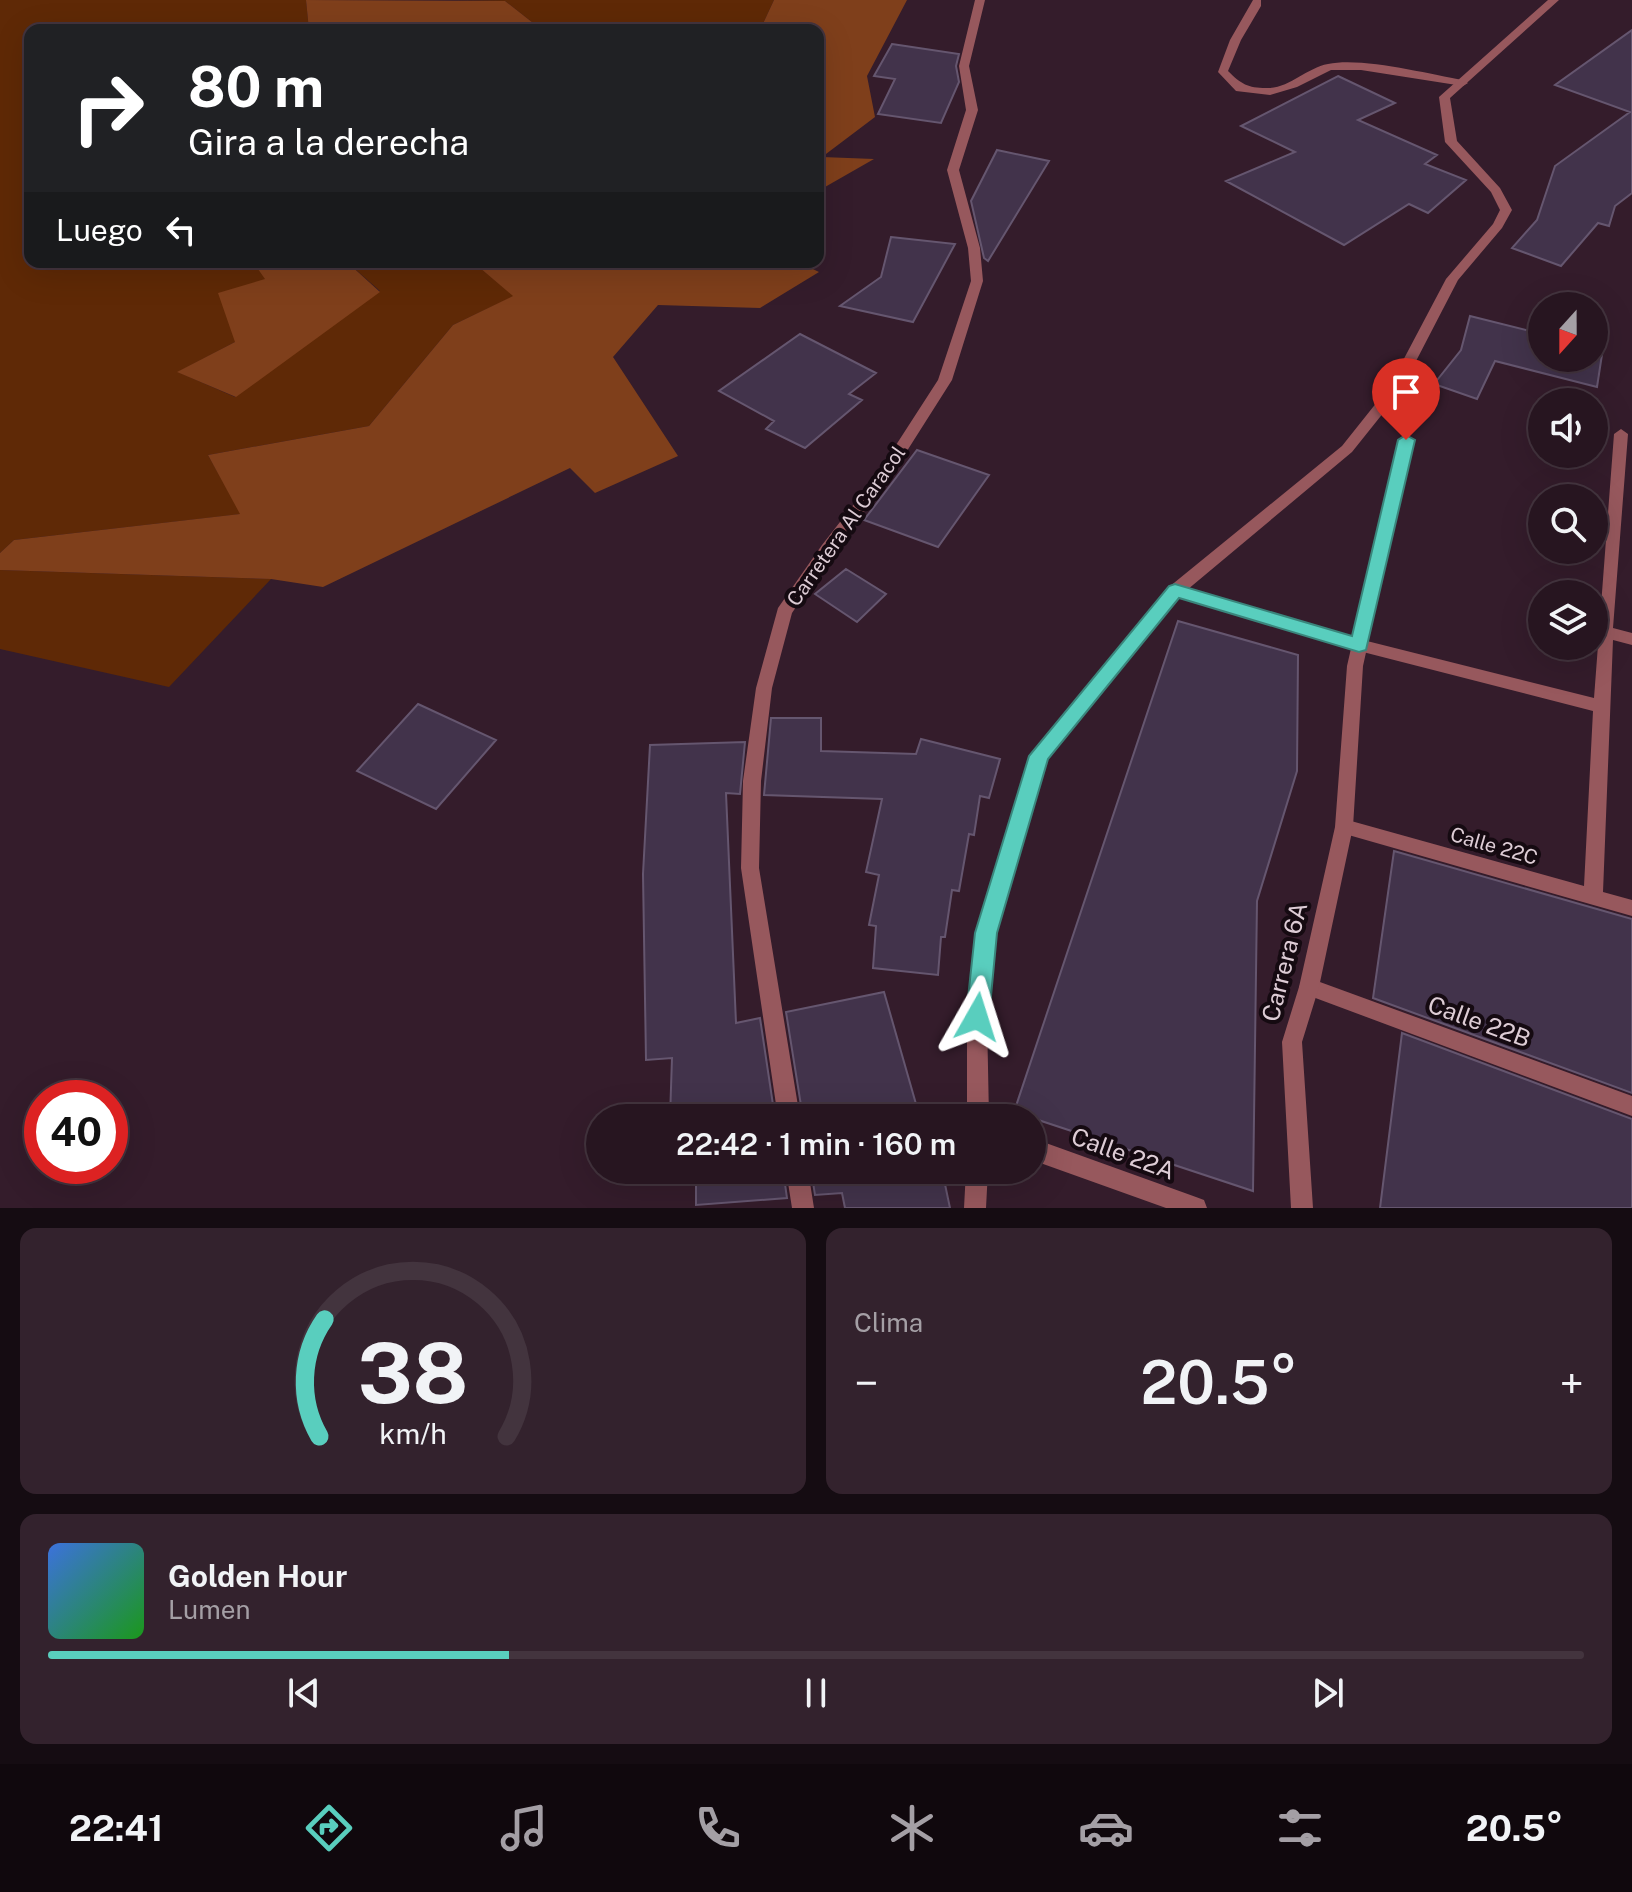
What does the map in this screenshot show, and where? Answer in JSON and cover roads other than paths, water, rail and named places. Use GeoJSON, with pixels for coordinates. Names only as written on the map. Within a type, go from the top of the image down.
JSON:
{"type":"FeatureCollection","features":[{"type":"Feature","properties":{"kind":"street","name":"Carretera Al Caracol"},"geometry":{"type":"LineString","coordinates":[[787,1104],[750,868],[752,781],[764,688],[784,612],[827,549],[881,480],[945,380],[977,281],[974,248],[953,170],[972,110],[964,66],[980,0]]}},
{"type":"Feature","properties":{"kind":"street"},"geometry":{"type":"LineString","coordinates":[[978,1104],[977,1017],[986,933],[1039,756],[1175,591],[1347,449],[1395,389],[1452,279],[1498,225],[1506,210],[1496,191],[1451,142],[1444,97],[1554,0]]}},
{"type":"Feature","properties":{"kind":"street"},"geometry":{"type":"LineString","coordinates":[[1257,2],[1254,14],[1241,31],[1223,72],[1240,89],[1270,92],[1293,85],[1329,67],[1361,67],[1463,83]]}},
{"type":"Feature","properties":{"kind":"street"},"geometry":{"type":"LineString","coordinates":[[1608,595],[1621,434]]}},
{"type":"Feature","properties":{"kind":"street","name":"Carrera 6A"},"geometry":{"type":"LineString","coordinates":[[1302,1208],[1292,1042],[1309,987],[1344,827],[1359,645],[1406,440]]}},
{"type":"Feature","properties":{"kind":"street"},"geometry":{"type":"LineString","coordinates":[[1175,591],[1359,645],[1602,707]]}},
{"type":"Feature","properties":{"kind":"street"},"geometry":{"type":"LineString","coordinates":[[1608,633],[1632,639]]}},
{"type":"Feature","properties":{"kind":"street"},"geometry":{"type":"LineString","coordinates":[[1593,897],[1604,660]]}},
{"type":"Feature","properties":{"kind":"street","name":"Calle 22C"},"geometry":{"type":"LineString","coordinates":[[1344,827],[1632,908]]}},
{"type":"Feature","properties":{"kind":"street","name":"Calle 22B"},"geometry":{"type":"LineString","coordinates":[[1309,987],[1632,1106]]}},
{"type":"Feature","properties":{"kind":"street","name":"Calle 22A"},"geometry":{"type":"LineString","coordinates":[[1046,1154],[1196,1208]]}},
{"type":"Feature","properties":{"kind":"street"},"geometry":{"type":"LineString","coordinates":[[799,1184],[803,1208]]}},
{"type":"Feature","properties":{"kind":"street"},"geometry":{"type":"LineString","coordinates":[[975,1208],[976,1184]]}}]}
